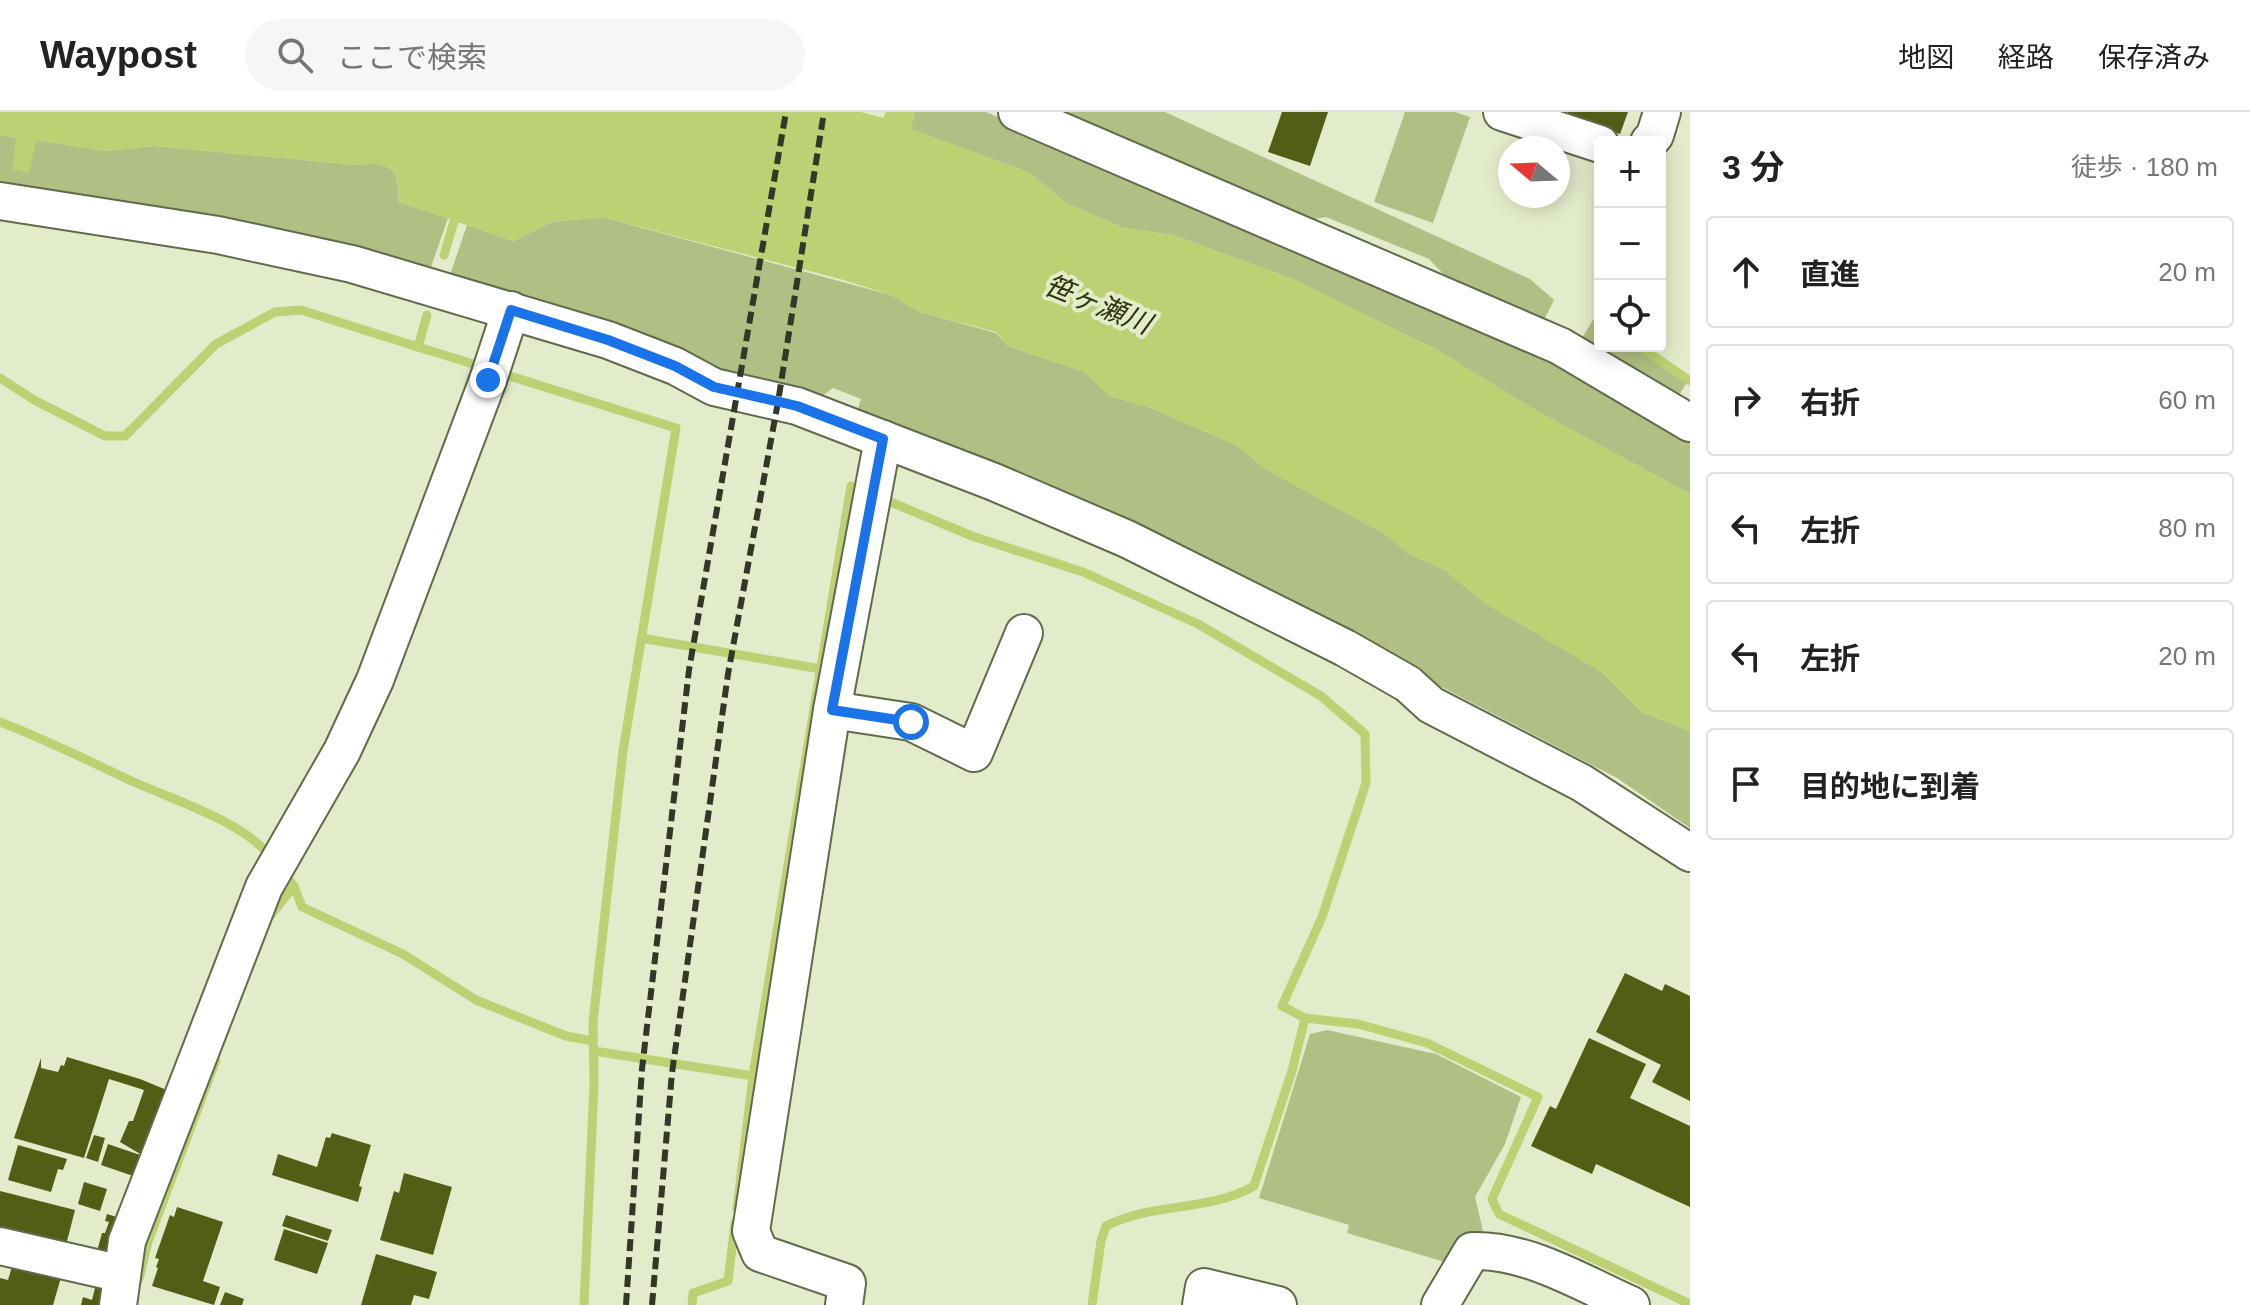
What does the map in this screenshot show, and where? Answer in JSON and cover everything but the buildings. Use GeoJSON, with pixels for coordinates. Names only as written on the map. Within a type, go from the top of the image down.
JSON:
{"type":"FeatureCollection","features":[{"type":"Feature","properties":{"kind":"street"},"geometry":{"type":"LineString","coordinates":[[1017,112],[1560,346],[1690,423]]}},
{"type":"Feature","properties":{"kind":"street"},"geometry":{"type":"LineString","coordinates":[[1502,112],[1594,142]]}},
{"type":"Feature","properties":{"kind":"street"},"geometry":{"type":"LineString","coordinates":[[1654,136],[1662,112]]}},
{"type":"Feature","properties":{"kind":"street"},"geometry":{"type":"LineString","coordinates":[[0,201],[218,235],[352,264],[608,340],[675,366],[714,387],[797,406],[883,439],[1127,539],[1345,648],[1408,684],[1431,705],[1582,783],[1690,853]]}},
{"type":"Feature","properties":{"kind":"street"},"geometry":{"type":"LineString","coordinates":[[0,1246],[120,1290],[127,1241],[264,887],[342,751],[375,680],[492,369],[511,310]]}},
{"type":"Feature","properties":{"kind":"street"},"geometry":{"type":"LineString","coordinates":[[844,1305],[847,1283],[760,1253],[751,1231],[832,710],[883,439]]}},
{"type":"Feature","properties":{"kind":"street"},"geometry":{"type":"LineString","coordinates":[[832,710],[911,722],[974,753],[1024,633]]}},
{"type":"Feature","properties":{"kind":"street"},"geometry":{"type":"LineString","coordinates":[[1440,1305],[1472,1251],[1492,1251],[1557,1271],[1631,1305]]}},
{"type":"Feature","properties":{"kind":"street"},"geometry":{"type":"LineString","coordinates":[[1201,1305],[1204,1287],[1278,1305]]}},
{"type":"Feature","properties":{"kind":"shaded area"},"geometry":{"type":"Polygon","coordinates":[[[915,112],[986,112],[1337,259],[1555,356],[1690,440],[1690,494],[1535,410],[1437,350],[1292,279],[1173,235],[1123,228],[1066,203],[1030,173],[910,129],[915,112]]]}},
{"type":"Feature","properties":{"kind":"shaded area"},"geometry":{"type":"Polygon","coordinates":[[[1053,112],[1165,112],[1530,279],[1554,300],[1543,322],[1449,280],[1429,259],[1326,217],[1310,220],[1053,112]]]}},
{"type":"Feature","properties":{"kind":"shaded area"},"geometry":{"type":"Polygon","coordinates":[[[1405,112],[1455,112],[1470,117],[1433,223],[1374,202],[1405,112]]]}},
{"type":"Feature","properties":{"kind":"shaded area"},"geometry":{"type":"Polygon","coordinates":[[[0,135],[16,138],[28,172],[36,140],[105,151],[155,146],[356,165],[377,164],[391,169],[395,174],[398,202],[448,218],[429,273],[0,193],[0,135]]]}},
{"type":"Feature","properties":{"kind":"shaded area"},"geometry":{"type":"Polygon","coordinates":[[[602,217],[891,295],[920,312],[996,333],[1008,346],[1085,372],[1110,396],[1149,407],[1236,445],[1266,469],[1387,535],[1409,554],[1445,570],[1485,603],[1602,672],[1642,712],[1690,731],[1690,828],[1617,778],[1341,635],[856,415],[861,399],[833,388],[822,396],[728,372],[615,331],[449,278],[467,225],[514,241],[551,222],[602,217]]]}},
{"type":"Feature","properties":{"kind":"shaded area"},"geometry":{"type":"Polygon","coordinates":[[[1593,320],[1594,352],[1641,352],[1687,382],[1678,397],[1587,350],[1582,338],[1593,320]]]}},
{"type":"Feature","properties":{"kind":"shaded area"},"geometry":{"type":"Polygon","coordinates":[[[1327,1030],[1436,1054],[1521,1097],[1505,1144],[1475,1197],[1484,1235],[1448,1263],[1347,1233],[1349,1225],[1259,1198],[1310,1034],[1327,1030]]]}},
{"type":"Feature","properties":{"kind":"water","name":"笹ヶ瀬川"},"geometry":{"type":"Polygon","coordinates":[[[0,112],[861,112],[883,118],[886,112],[915,112],[911,129],[1030,173],[1066,203],[1123,228],[1173,235],[1292,279],[1437,350],[1535,410],[1690,494],[1690,731],[1642,712],[1602,672],[1485,603],[1445,570],[1409,554],[1387,535],[1266,469],[1236,445],[1149,407],[1110,396],[1085,372],[1008,346],[996,332],[920,312],[891,295],[840,279],[602,217],[551,222],[514,241],[398,202],[395,174],[391,169],[377,164],[356,165],[155,146],[105,151],[36,140],[29,172],[12,170],[16,138],[0,135],[0,112]]]}},
{"type":"Feature","properties":{"kind":"waterway"},"geometry":{"type":"LineString","coordinates":[[444,255],[458,208]]}},
{"type":"Feature","properties":{"kind":"waterway"},"geometry":{"type":"LineString","coordinates":[[0,378],[34,400],[105,436],[125,436],[216,344],[275,312],[301,310],[418,347],[427,315]]}},
{"type":"Feature","properties":{"kind":"waterway"},"geometry":{"type":"LineString","coordinates":[[418,347],[483,367]]}},
{"type":"Feature","properties":{"kind":"waterway"},"geometry":{"type":"LineString","coordinates":[[1648,352],[1690,381]]}},
{"type":"Feature","properties":{"kind":"waterway"},"geometry":{"type":"LineString","coordinates":[[497,372],[676,428],[623,751],[593,1022],[594,1085],[584,1305]]}},
{"type":"Feature","properties":{"kind":"waterway"},"geometry":{"type":"LineString","coordinates":[[737,1209],[753,1076],[851,486],[867,492]]}},
{"type":"Feature","properties":{"kind":"waterway"},"geometry":{"type":"LineString","coordinates":[[881,498],[972,536],[1083,572],[1198,624],[1321,696],[1365,734],[1366,783],[1322,917],[1282,1006],[1305,1018],[1358,1024],[1427,1043],[1538,1097],[1492,1199],[1499,1214],[1690,1304]]}},
{"type":"Feature","properties":{"kind":"waterway"},"geometry":{"type":"LineString","coordinates":[[641,638],[821,669]]}},
{"type":"Feature","properties":{"kind":"waterway"},"geometry":{"type":"LineString","coordinates":[[0,722],[227,823],[244,833],[271,857]]}},
{"type":"Feature","properties":{"kind":"waterway"},"geometry":{"type":"LineString","coordinates":[[282,872],[294,886],[302,907],[403,954],[476,1000],[566,1036],[593,1041]]}},
{"type":"Feature","properties":{"kind":"waterway"},"geometry":{"type":"LineString","coordinates":[[271,915],[294,886]]}},
{"type":"Feature","properties":{"kind":"waterway"},"geometry":{"type":"LineString","coordinates":[[1092,1305],[1106,1226],[1142,1213],[1218,1200],[1254,1186],[1292,1071],[1305,1018]]}},
{"type":"Feature","properties":{"kind":"waterway"},"geometry":{"type":"LineString","coordinates":[[594,1051],[753,1076]]}},
{"type":"Feature","properties":{"kind":"waterway"},"geometry":{"type":"LineString","coordinates":[[139,1279],[148,1242],[216,1060]]}},
{"type":"Feature","properties":{"kind":"waterway"},"geometry":{"type":"LineString","coordinates":[[692,1305],[693,1293],[728,1281],[735,1223]]}},
{"type":"Feature","properties":{"kind":"railway"},"geometry":{"type":"LineString","coordinates":[[626,1305],[642,1069],[689,670],[786,112]]}},
{"type":"Feature","properties":{"kind":"railway"},"geometry":{"type":"LineString","coordinates":[[652,1305],[672,1073],[728,674],[778,402],[824,112]]}},
{"type":"Feature","properties":{"kind":"route"},"geometry":{"type":"LineString","coordinates":[[488,380],[511,310],[608,340],[675,366],[714,387],[797,406],[883,439],[832,710],[911,722]]}}]}
